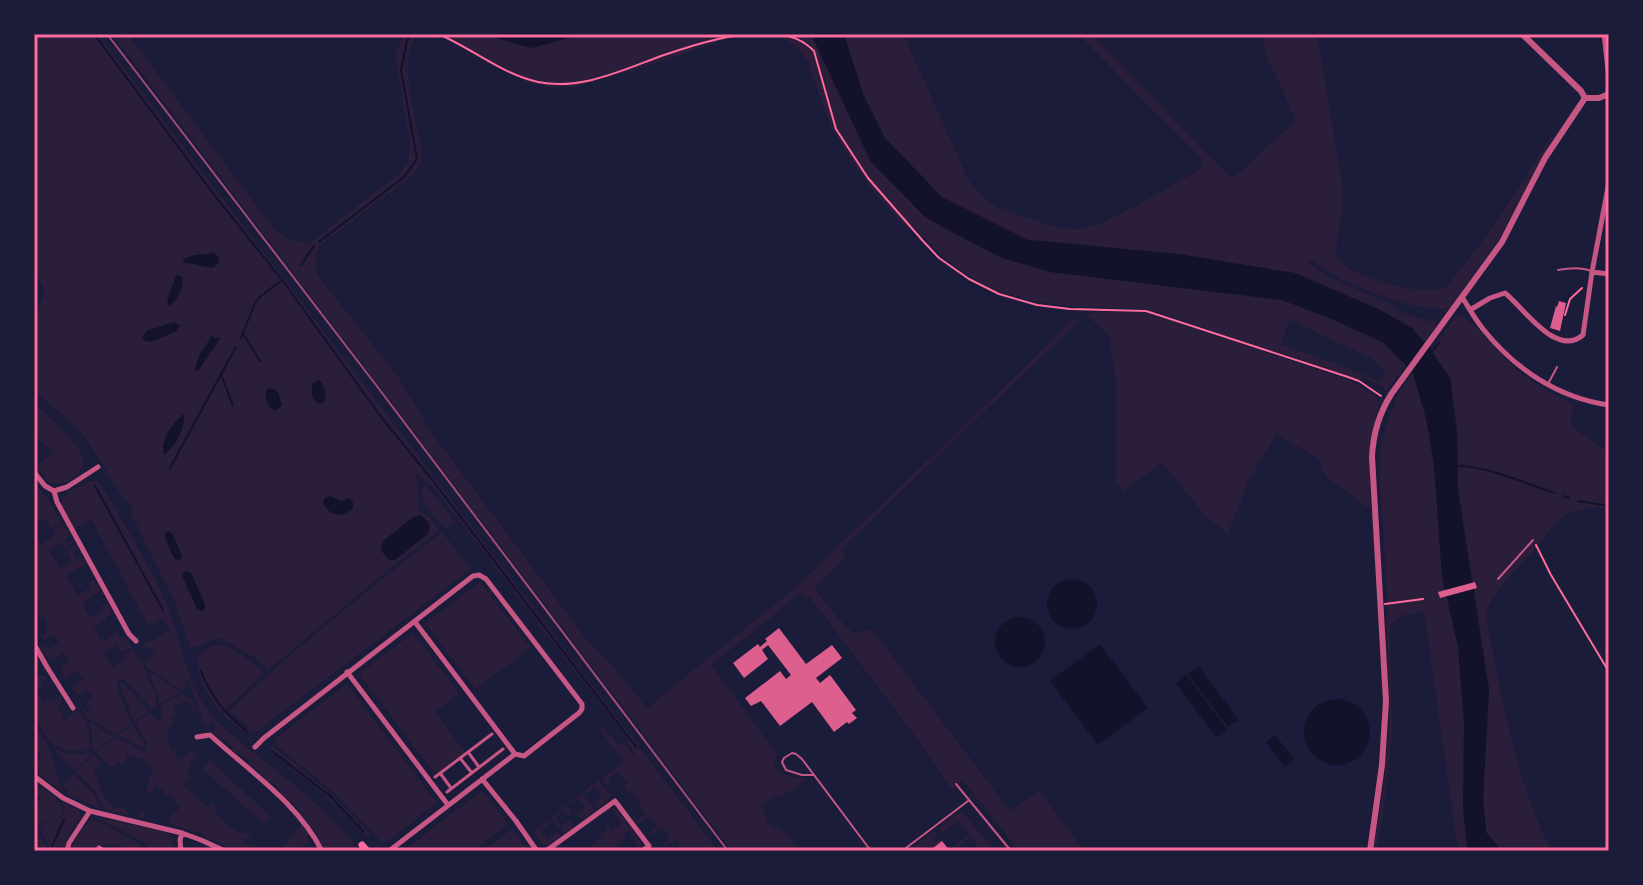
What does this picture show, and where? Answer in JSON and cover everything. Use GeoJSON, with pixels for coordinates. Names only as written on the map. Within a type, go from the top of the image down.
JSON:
{"type":"FeatureCollection","features":[{"type":"Feature","properties":{"kind":"street"},"geometry":{"type":"LineString","coordinates":[[1522,34],[1585,98]]}},
{"type":"Feature","properties":{"kind":"street"},"geometry":{"type":"LineString","coordinates":[[1604,34],[1609,79]]}},
{"type":"Feature","properties":{"kind":"street"},"geometry":{"type":"LineString","coordinates":[[1585,98],[1609,94]]}},
{"type":"Feature","properties":{"kind":"street"},"geometry":{"type":"LineString","coordinates":[[1370,851],[1382,765],[1386,701],[1372,457],[1376,428],[1387,400],[1502,242],[1545,158],[1585,98]]}},
{"type":"Feature","properties":{"kind":"street"},"geometry":{"type":"LineString","coordinates":[[1470,310],[1505,293],[1551,335],[1569,342],[1583,335],[1609,182]]}},
{"type":"Feature","properties":{"kind":"street"},"geometry":{"type":"LineString","coordinates":[[1592,272],[1609,274]]}},
{"type":"Feature","properties":{"kind":"street"},"geometry":{"type":"LineString","coordinates":[[1462,297],[1479,325],[1528,373],[1576,398],[1609,405]]}},
{"type":"Feature","properties":{"kind":"street"},"geometry":{"type":"LineString","coordinates":[[34,472],[45,486],[54,491],[62,490],[98,467]]}},
{"type":"Feature","properties":{"kind":"street"},"geometry":{"type":"LineString","coordinates":[[54,491],[88,562],[136,641]]}},
{"type":"Feature","properties":{"kind":"street"},"geometry":{"type":"LineString","coordinates":[[255,747],[347,672],[473,576],[479,575],[486,579],[582,704],[582,709],[524,756],[515,754],[415,622]]}},
{"type":"Feature","properties":{"kind":"street"},"geometry":{"type":"LineString","coordinates":[[34,644],[73,708]]}},
{"type":"Feature","properties":{"kind":"street"},"geometry":{"type":"LineString","coordinates":[[347,672],[448,805]]}},
{"type":"Feature","properties":{"kind":"street"},"geometry":{"type":"LineString","coordinates":[[435,777],[492,734]]}},
{"type":"Feature","properties":{"kind":"street"},"geometry":{"type":"LineString","coordinates":[[197,737],[210,735],[298,814],[322,851]]}},
{"type":"Feature","properties":{"kind":"street"},"geometry":{"type":"LineString","coordinates":[[447,792],[503,749]]}},
{"type":"Feature","properties":{"kind":"street"},"geometry":{"type":"LineString","coordinates":[[468,752],[479,767]]}},
{"type":"Feature","properties":{"kind":"street"},"geometry":{"type":"LineString","coordinates":[[389,851],[515,754]]}},
{"type":"Feature","properties":{"kind":"street"},"geometry":{"type":"LineString","coordinates":[[460,758],[471,775]]}},
{"type":"Feature","properties":{"kind":"street"},"geometry":{"type":"LineString","coordinates":[[440,773],[451,788]]}},
{"type":"Feature","properties":{"kind":"street"},"geometry":{"type":"LineString","coordinates":[[34,776],[63,798],[90,811],[182,833],[225,851]]}},
{"type":"Feature","properties":{"kind":"street"},"geometry":{"type":"LineString","coordinates":[[482,779],[537,851]]}},
{"type":"Feature","properties":{"kind":"street"},"geometry":{"type":"LineString","coordinates":[[546,851],[615,801],[649,846],[642,851]]}},
{"type":"Feature","properties":{"kind":"street"},"geometry":{"type":"LineString","coordinates":[[67,851],[90,811]]}},
{"type":"Feature","properties":{"kind":"street"},"geometry":{"type":"LineString","coordinates":[[181,851],[182,833]]}},
{"type":"Feature","properties":{"kind":"lane"},"geometry":{"type":"LineString","coordinates":[[1558,270],[1586,269],[1592,272]]}},
{"type":"Feature","properties":{"kind":"lane"},"geometry":{"type":"LineString","coordinates":[[1548,385],[1557,367]]}},
{"type":"Feature","properties":{"kind":"lane"},"geometry":{"type":"LineString","coordinates":[[1498,579],[1533,540]]}},
{"type":"Feature","properties":{"kind":"lane"},"geometry":{"type":"LineString","coordinates":[[813,775],[786,770],[782,762],[792,753],[796,754],[813,775],[871,851]]}},
{"type":"Feature","properties":{"kind":"lane"},"geometry":{"type":"LineString","coordinates":[[956,784],[1011,851]]}},
{"type":"Feature","properties":{"kind":"lane"},"geometry":{"type":"LineString","coordinates":[[902,851],[969,800]]}},
{"type":"Feature","properties":{"kind":"path"},"geometry":{"type":"LineString","coordinates":[[438,34],[509,71],[538,82],[554,84],[588,81],[692,46],[748,34]]}},
{"type":"Feature","properties":{"kind":"path"},"geometry":{"type":"LineString","coordinates":[[777,34],[797,38],[814,51],[836,129],[868,178],[939,258],[969,279],[999,294],[1037,305],[1084,310],[1146,311],[1359,381],[1387,400]]}},
{"type":"Feature","properties":{"kind":"path"},"geometry":{"type":"LineString","coordinates":[[1565,315],[1574,295],[1591,284]]}},
{"type":"Feature","properties":{"kind":"path"},"geometry":{"type":"LineString","coordinates":[[1533,540],[1609,672]]}},
{"type":"Feature","properties":{"kind":"path"},"geometry":{"type":"LineString","coordinates":[[1385,605],[1423,599]]}},
{"type":"Feature","properties":{"kind":"shaded area"},"geometry":{"type":"Polygon","coordinates":[[[34,34],[98,34],[718,851],[681,851],[683,849],[676,840],[658,850],[670,838],[662,827],[652,835],[650,833],[657,827],[649,816],[637,825],[635,820],[645,814],[631,791],[628,792],[623,786],[627,783],[618,772],[608,779],[610,783],[606,786],[601,779],[624,762],[599,729],[602,726],[633,755],[635,753],[628,740],[433,486],[419,473],[415,475],[418,510],[429,517],[439,531],[267,671],[256,658],[220,638],[190,647],[175,603],[129,503],[85,437],[34,391],[34,310],[42,301],[44,292],[34,274],[34,34]]]}},
{"type":"Feature","properties":{"kind":"shaded area"},"geometry":{"type":"Polygon","coordinates":[[[112,34],[128,34],[274,229],[294,241],[308,244],[399,174],[408,163],[410,144],[395,54],[405,34],[418,34],[412,43],[408,68],[422,157],[420,165],[408,179],[320,245],[316,255],[317,275],[399,378],[434,436],[590,644],[647,708],[796,587],[1073,318],[1078,322],[840,550],[847,557],[814,587],[854,634],[872,629],[1010,811],[1039,790],[1084,851],[1019,851],[963,780],[954,787],[957,797],[810,597],[806,600],[799,592],[711,665],[777,754],[774,763],[780,773],[806,780],[784,795],[762,804],[768,824],[785,832],[798,851],[732,851],[112,34]]]}},
{"type":"Feature","properties":{"kind":"shaded area"},"geometry":{"type":"Polygon","coordinates":[[[439,34],[484,34],[531,48],[583,34],[811,34],[871,162],[1050,272],[1282,300],[1384,343],[1406,365],[1385,392],[1383,387],[1364,378],[1361,380],[1147,309],[1036,302],[987,286],[953,265],[913,226],[908,229],[875,193],[831,127],[808,63],[797,47],[778,35],[738,35],[576,87],[547,87],[529,83],[439,34]],[[1289,320],[1281,345],[1379,381],[1386,373],[1373,359],[1289,320]]]}},
{"type":"Feature","properties":{"kind":"shaded area"},"geometry":{"type":"Polygon","coordinates":[[[484,34],[583,34],[531,48],[484,34]]]}},
{"type":"Feature","properties":{"kind":"shaded area"},"geometry":{"type":"Polygon","coordinates":[[[811,34],[844,34],[863,94],[885,138],[942,197],[1028,240],[1179,254],[1295,273],[1378,309],[1412,328],[1431,350],[1450,378],[1457,431],[1458,490],[1489,690],[1483,798],[1486,832],[1502,851],[1467,850],[1463,808],[1464,722],[1458,646],[1442,577],[1434,465],[1426,418],[1413,373],[1384,343],[1282,300],[1050,272],[1002,258],[946,229],[924,216],[871,162],[811,34]]]}},
{"type":"Feature","properties":{"kind":"shaded area"},"geometry":{"type":"Polygon","coordinates":[[[844,34],[903,34],[969,181],[976,189],[987,201],[1006,211],[1051,225],[1078,229],[1101,223],[1133,207],[1189,176],[1201,168],[1203,161],[1078,34],[1091,34],[1232,179],[1296,121],[1266,54],[1261,34],[1317,34],[1342,184],[1338,259],[1361,274],[1418,290],[1445,288],[1476,250],[1553,138],[1498,240],[1450,308],[1420,307],[1400,302],[1358,287],[1312,260],[1308,262],[1326,276],[1394,305],[1393,309],[1431,322],[1435,318],[1436,327],[1424,342],[1412,328],[1378,309],[1295,273],[1073,243],[1028,240],[942,197],[885,138],[863,94],[844,34]]]}},
{"type":"Feature","properties":{"kind":"shaded area"},"geometry":{"type":"Polygon","coordinates":[[[213,253],[220,258],[212,268],[182,262],[192,256],[213,253]]]}},
{"type":"Feature","properties":{"kind":"shaded area"},"geometry":{"type":"Polygon","coordinates":[[[176,275],[182,276],[181,289],[169,306],[167,301],[176,275]]]}},
{"type":"Feature","properties":{"kind":"shaded area"},"geometry":{"type":"Polygon","coordinates":[[[1144,312],[1347,379],[1373,394],[1379,403],[1369,447],[1370,509],[1326,477],[1319,459],[1277,434],[1249,480],[1228,533],[1204,515],[1162,462],[1123,492],[1116,482],[1116,383],[1109,335],[1086,315],[1144,312]]]}},
{"type":"Feature","properties":{"kind":"shaded area"},"geometry":{"type":"Polygon","coordinates":[[[1458,314],[1475,326],[1519,371],[1574,405],[1571,426],[1609,452],[1609,509],[1578,510],[1559,521],[1500,588],[1487,614],[1503,705],[1516,756],[1532,806],[1552,851],[1502,851],[1486,832],[1483,798],[1489,690],[1458,490],[1457,431],[1450,378],[1431,350],[1458,314]]]}},
{"type":"Feature","properties":{"kind":"shaded area"},"geometry":{"type":"Polygon","coordinates":[[[174,322],[180,325],[177,331],[151,342],[142,338],[146,331],[174,322]]]}},
{"type":"Feature","properties":{"kind":"shaded area"},"geometry":{"type":"Polygon","coordinates":[[[212,335],[214,338],[221,337],[198,371],[195,369],[199,356],[212,335]]]}},
{"type":"Feature","properties":{"kind":"shaded area"},"geometry":{"type":"Polygon","coordinates":[[[1413,373],[1426,418],[1434,465],[1442,577],[1458,646],[1468,851],[1458,851],[1424,611],[1400,617],[1390,627],[1392,731],[1384,810],[1376,851],[1373,851],[1385,780],[1390,707],[1381,447],[1396,403],[1394,399],[1413,373]]]}},
{"type":"Feature","properties":{"kind":"shaded area"},"geometry":{"type":"Polygon","coordinates":[[[319,380],[325,397],[324,403],[318,404],[312,392],[313,383],[319,380]]]}},
{"type":"Feature","properties":{"kind":"shaded area"},"geometry":{"type":"Polygon","coordinates":[[[271,388],[278,392],[282,405],[276,411],[270,408],[266,400],[266,390],[271,388]]]}},
{"type":"Feature","properties":{"kind":"shaded area"},"geometry":{"type":"Polygon","coordinates":[[[34,403],[64,432],[83,457],[80,470],[66,483],[51,483],[36,466],[53,452],[34,436],[34,403]]]}},
{"type":"Feature","properties":{"kind":"shaded area"},"geometry":{"type":"Polygon","coordinates":[[[184,414],[179,437],[164,455],[163,444],[168,433],[184,414]]]}},
{"type":"Feature","properties":{"kind":"shaded area"},"geometry":{"type":"Polygon","coordinates":[[[92,481],[104,488],[153,576],[173,620],[194,685],[207,709],[228,732],[320,808],[356,846],[356,851],[325,851],[298,807],[272,782],[268,783],[257,769],[248,765],[249,761],[236,754],[224,739],[212,732],[217,726],[212,721],[206,728],[188,681],[185,682],[186,688],[181,690],[143,662],[154,655],[150,647],[145,649],[143,645],[169,631],[163,618],[148,625],[91,519],[73,529],[62,508],[61,502],[66,495],[92,481]]]}},
{"type":"Feature","properties":{"kind":"shaded area"},"geometry":{"type":"Polygon","coordinates":[[[37,486],[62,522],[51,529],[45,519],[34,525],[34,488],[37,486]]]}},
{"type":"Feature","properties":{"kind":"shaded area"},"geometry":{"type":"Polygon","coordinates":[[[424,486],[455,522],[445,529],[425,505],[424,486]]]}},
{"type":"Feature","properties":{"kind":"shaded area"},"geometry":{"type":"Polygon","coordinates":[[[331,496],[341,501],[349,498],[353,509],[340,515],[332,513],[323,502],[331,496]]]}},
{"type":"Feature","properties":{"kind":"shaded area"},"geometry":{"type":"Polygon","coordinates":[[[419,515],[430,527],[428,534],[395,560],[389,560],[382,551],[383,541],[419,515]]]}},
{"type":"Feature","properties":{"kind":"shaded area"},"geometry":{"type":"Polygon","coordinates":[[[63,525],[70,536],[65,539],[67,544],[73,543],[65,548],[61,543],[49,551],[60,569],[72,562],[66,550],[75,545],[77,549],[72,552],[76,559],[81,557],[85,564],[67,576],[77,595],[90,588],[88,583],[94,580],[100,591],[82,603],[90,618],[103,611],[101,606],[107,603],[112,613],[94,627],[102,642],[115,635],[115,629],[120,638],[125,636],[131,647],[122,653],[117,644],[104,652],[113,667],[125,660],[123,655],[133,650],[147,672],[155,693],[157,706],[152,709],[125,680],[118,681],[117,687],[131,723],[116,735],[86,716],[80,708],[88,713],[90,710],[86,704],[93,697],[86,689],[79,695],[72,688],[83,679],[76,670],[65,678],[60,668],[69,662],[63,653],[52,660],[48,656],[45,658],[40,648],[47,645],[49,649],[59,643],[54,634],[44,640],[41,637],[48,632],[43,616],[34,620],[34,613],[40,609],[34,600],[34,533],[41,544],[55,535],[52,531],[63,525]]]}},
{"type":"Feature","properties":{"kind":"shaded area"},"geometry":{"type":"Polygon","coordinates":[[[168,531],[172,533],[182,556],[179,561],[174,558],[165,538],[168,531]]]}},
{"type":"Feature","properties":{"kind":"shaded area"},"geometry":{"type":"Polygon","coordinates":[[[442,532],[471,569],[256,732],[229,711],[307,641],[442,532]]]}},
{"type":"Feature","properties":{"kind":"shaded area"},"geometry":{"type":"Polygon","coordinates":[[[186,571],[191,573],[205,604],[202,611],[197,609],[183,578],[186,571]]]}},
{"type":"Feature","properties":{"kind":"shaded area"},"geometry":{"type":"Polygon","coordinates":[[[1062,580],[1082,580],[1096,594],[1096,614],[1082,628],[1062,628],[1048,614],[1048,594],[1062,580]]]}},
{"type":"Feature","properties":{"kind":"shaded area"},"geometry":{"type":"Polygon","coordinates":[[[480,582],[531,648],[475,689],[425,623],[480,582]]]}},
{"type":"Feature","properties":{"kind":"shaded area"},"geometry":{"type":"Polygon","coordinates":[[[1010,618],[1030,618],[1044,632],[1044,652],[1030,666],[1010,666],[996,652],[996,632],[1010,618]]]}},
{"type":"Feature","properties":{"kind":"shaded area"},"geometry":{"type":"Polygon","coordinates":[[[413,633],[459,693],[435,712],[465,752],[435,774],[359,674],[413,633]]]}},
{"type":"Feature","properties":{"kind":"shaded area"},"geometry":{"type":"Polygon","coordinates":[[[1100,644],[1148,708],[1098,745],[1050,681],[1100,644]]]}},
{"type":"Feature","properties":{"kind":"shaded area"},"geometry":{"type":"Polygon","coordinates":[[[224,645],[246,657],[264,674],[225,710],[258,734],[246,731],[224,716],[214,705],[201,679],[198,655],[211,646],[224,645]]]}},
{"type":"Feature","properties":{"kind":"shaded area"},"geometry":{"type":"Polygon","coordinates":[[[1198,666],[1239,720],[1228,727],[1188,674],[1198,666]]]}},
{"type":"Feature","properties":{"kind":"shaded area"},"geometry":{"type":"Polygon","coordinates":[[[152,673],[179,693],[160,704],[149,675],[152,673]]]}},
{"type":"Feature","properties":{"kind":"shaded area"},"geometry":{"type":"Polygon","coordinates":[[[40,674],[47,678],[36,691],[44,703],[48,700],[51,703],[61,695],[59,711],[63,711],[65,720],[78,710],[81,714],[89,735],[88,751],[62,749],[53,744],[34,718],[34,677],[40,674]]]}},
{"type":"Feature","properties":{"kind":"shaded area"},"geometry":{"type":"Polygon","coordinates":[[[1186,675],[1227,729],[1216,737],[1176,683],[1186,675]]]}},
{"type":"Feature","properties":{"kind":"shaded area"},"geometry":{"type":"Polygon","coordinates":[[[121,682],[149,711],[134,722],[120,685],[121,682]]]}},
{"type":"Feature","properties":{"kind":"shaded area"},"geometry":{"type":"Polygon","coordinates":[[[347,684],[437,803],[386,842],[381,842],[338,796],[275,744],[277,737],[347,684]]]}},
{"type":"Feature","properties":{"kind":"shaded area"},"geometry":{"type":"Polygon","coordinates":[[[182,694],[191,699],[200,722],[188,700],[174,709],[176,715],[172,716],[174,722],[168,732],[170,746],[179,760],[193,751],[197,755],[188,765],[187,773],[191,776],[183,785],[208,807],[212,803],[218,809],[214,813],[231,828],[240,834],[249,832],[251,834],[245,841],[256,851],[236,851],[198,831],[170,824],[170,818],[181,806],[169,794],[166,796],[163,793],[163,788],[154,786],[152,793],[147,792],[142,812],[145,813],[144,819],[139,818],[152,769],[145,760],[127,755],[122,765],[118,762],[112,768],[96,753],[116,737],[142,751],[146,750],[147,743],[135,723],[151,712],[154,718],[160,720],[163,716],[160,706],[182,694]]]}},
{"type":"Feature","properties":{"kind":"shaded area"},"geometry":{"type":"Polygon","coordinates":[[[1337,699],[1350,702],[1360,709],[1367,719],[1370,732],[1367,745],[1360,755],[1350,762],[1337,765],[1324,762],[1314,755],[1307,745],[1304,732],[1307,719],[1314,709],[1324,702],[1337,699]]]}},
{"type":"Feature","properties":{"kind":"shaded area"},"geometry":{"type":"Polygon","coordinates":[[[90,722],[114,737],[95,751],[92,748],[90,722]]]}},
{"type":"Feature","properties":{"kind":"shaded area"},"geometry":{"type":"Polygon","coordinates":[[[34,723],[49,749],[63,792],[34,770],[34,762],[42,756],[34,748],[34,723]]]}},
{"type":"Feature","properties":{"kind":"shaded area"},"geometry":{"type":"Polygon","coordinates":[[[132,725],[144,744],[144,748],[118,735],[132,725]]]}},
{"type":"Feature","properties":{"kind":"shaded area"},"geometry":{"type":"Polygon","coordinates":[[[1275,735],[1294,759],[1285,767],[1266,742],[1275,735]]]}},
{"type":"Feature","properties":{"kind":"shaded area"},"geometry":{"type":"Polygon","coordinates":[[[269,744],[323,787],[371,835],[367,838],[324,794],[272,753],[269,744]]]}},
{"type":"Feature","properties":{"kind":"shaded area"},"geometry":{"type":"Polygon","coordinates":[[[52,747],[71,754],[92,754],[75,770],[52,747]]]}},
{"type":"Feature","properties":{"kind":"shaded area"},"geometry":{"type":"Polygon","coordinates":[[[93,755],[101,763],[94,770],[105,798],[112,807],[124,808],[129,815],[104,810],[96,792],[76,772],[93,755]]]}},
{"type":"Feature","properties":{"kind":"shaded area"},"geometry":{"type":"Polygon","coordinates":[[[210,760],[271,817],[265,824],[202,769],[210,760]]]}},
{"type":"Feature","properties":{"kind":"shaded area"},"geometry":{"type":"Polygon","coordinates":[[[74,774],[94,794],[100,809],[67,794],[63,785],[67,781],[71,783],[70,778],[74,774]]]}},
{"type":"Feature","properties":{"kind":"shaded area"},"geometry":{"type":"Polygon","coordinates":[[[598,780],[609,794],[609,800],[598,808],[594,802],[602,795],[595,787],[587,793],[585,791],[598,780]]]}},
{"type":"Feature","properties":{"kind":"shaded area"},"geometry":{"type":"Polygon","coordinates":[[[34,784],[55,798],[62,807],[59,817],[42,824],[37,830],[45,851],[34,851],[34,806],[41,798],[34,792],[34,784]]]}},
{"type":"Feature","properties":{"kind":"shaded area"},"geometry":{"type":"Polygon","coordinates":[[[483,790],[508,824],[473,851],[403,851],[483,790]]]}},
{"type":"Feature","properties":{"kind":"shaded area"},"geometry":{"type":"Polygon","coordinates":[[[582,793],[595,810],[583,820],[577,813],[585,807],[579,799],[571,805],[569,803],[582,793]]]}},
{"type":"Feature","properties":{"kind":"shaded area"},"geometry":{"type":"Polygon","coordinates":[[[63,802],[79,810],[81,819],[68,836],[65,846],[50,848],[40,827],[62,817],[63,802]]]}},
{"type":"Feature","properties":{"kind":"shaded area"},"geometry":{"type":"Polygon","coordinates":[[[566,805],[573,813],[568,816],[564,811],[555,818],[561,826],[570,819],[575,826],[564,834],[551,818],[566,805]]]}},
{"type":"Feature","properties":{"kind":"shaded area"},"geometry":{"type":"Polygon","coordinates":[[[609,807],[617,809],[640,841],[638,851],[630,851],[638,845],[629,831],[616,845],[620,851],[613,847],[607,851],[583,851],[601,838],[599,836],[608,825],[612,831],[621,824],[612,809],[606,813],[604,810],[609,807]]]}},
{"type":"Feature","properties":{"kind":"shaded area"},"geometry":{"type":"Polygon","coordinates":[[[963,812],[994,851],[981,851],[971,837],[958,847],[956,844],[969,834],[959,821],[942,833],[939,828],[963,812]]]}},
{"type":"Feature","properties":{"kind":"shaded area"},"geometry":{"type":"Polygon","coordinates":[[[102,818],[162,831],[169,836],[176,851],[151,851],[142,841],[102,818]]]}},
{"type":"Feature","properties":{"kind":"shaded area"},"geometry":{"type":"Polygon","coordinates":[[[93,820],[138,843],[146,851],[125,851],[119,843],[110,846],[106,843],[103,847],[100,844],[97,847],[101,851],[71,851],[79,833],[93,820]]]}},
{"type":"Feature","properties":{"kind":"shaded area"},"geometry":{"type":"Polygon","coordinates":[[[548,820],[550,823],[541,831],[548,839],[557,832],[561,837],[545,847],[533,831],[548,820]]]}},
{"type":"Feature","properties":{"kind":"shaded area"},"geometry":{"type":"Polygon","coordinates":[[[302,824],[309,834],[306,837],[309,840],[296,851],[280,851],[302,824]]]}},
{"type":"Feature","properties":{"kind":"shaded area"},"geometry":{"type":"Polygon","coordinates":[[[512,829],[529,851],[482,851],[512,829]]]}},
{"type":"Feature","properties":{"kind":"shaded area"},"geometry":{"type":"Polygon","coordinates":[[[934,831],[938,836],[934,839],[936,842],[940,839],[946,841],[927,851],[908,851],[934,831]]]}},
{"type":"Feature","properties":{"kind":"building"},"geometry":{"type":"Polygon","coordinates":[[[1559,301],[1566,303],[1560,331],[1550,328],[1559,301]]]}},
{"type":"Feature","properties":{"kind":"building"},"geometry":{"type":"Polygon","coordinates":[[[1475,582],[1477,588],[1440,598],[1438,592],[1475,582]]]}},
{"type":"Feature","properties":{"kind":"building"},"geometry":{"type":"Polygon","coordinates":[[[779,628],[806,664],[832,645],[842,658],[816,678],[820,683],[830,675],[856,710],[852,713],[857,718],[834,732],[812,702],[780,726],[761,701],[751,706],[745,698],[780,671],[786,679],[791,675],[768,645],[762,650],[768,659],[744,678],[733,663],[758,644],[760,647],[779,628]]]}},
{"type":"Feature","properties":{"kind":"building"},"geometry":{"type":"Polygon","coordinates":[[[942,841],[950,851],[929,851],[942,841]]]}},
{"type":"Feature","properties":{"kind":"waterway"},"geometry":{"type":"LineString","coordinates":[[94,34],[282,280],[382,418],[636,747]]}},
{"type":"Feature","properties":{"kind":"waterway"},"geometry":{"type":"LineString","coordinates":[[319,242],[404,177],[417,159],[401,70],[411,34]]}},
{"type":"Feature","properties":{"kind":"waterway"},"geometry":{"type":"LineString","coordinates":[[301,265],[314,246]]}},
{"type":"Feature","properties":{"kind":"waterway"},"geometry":{"type":"LineString","coordinates":[[241,338],[255,303],[282,280]]}},
{"type":"Feature","properties":{"kind":"waterway"},"geometry":{"type":"LineString","coordinates":[[244,335],[260,361]]}},
{"type":"Feature","properties":{"kind":"waterway"},"geometry":{"type":"LineString","coordinates":[[1432,351],[1439,343]]}},
{"type":"Feature","properties":{"kind":"waterway"},"geometry":{"type":"LineString","coordinates":[[170,468],[236,347]]}},
{"type":"Feature","properties":{"kind":"waterway"},"geometry":{"type":"LineString","coordinates":[[221,374],[233,406]]}},
{"type":"Feature","properties":{"kind":"waterway"},"geometry":{"type":"LineString","coordinates":[[1456,466],[1493,472],[1555,493]]}},
{"type":"Feature","properties":{"kind":"waterway"},"geometry":{"type":"LineString","coordinates":[[95,486],[163,610]]}},
{"type":"Feature","properties":{"kind":"waterway"},"geometry":{"type":"LineString","coordinates":[[1563,496],[1569,498]]}},
{"type":"Feature","properties":{"kind":"waterway"},"geometry":{"type":"LineString","coordinates":[[1578,501],[1609,506]]}},
{"type":"Feature","properties":{"kind":"waterway"},"geometry":{"type":"LineString","coordinates":[[201,671],[220,704],[247,731]]}},
{"type":"Feature","properties":{"kind":"waterway"},"geometry":{"type":"LineString","coordinates":[[272,751],[329,795],[364,832]]}},
{"type":"Feature","properties":{"kind":"waterway"},"geometry":{"type":"LineString","coordinates":[[52,846],[64,820]]}},
{"type":"Feature","properties":{"kind":"railway"},"geometry":{"type":"LineString","coordinates":[[107,34],[728,851]]}}]}
